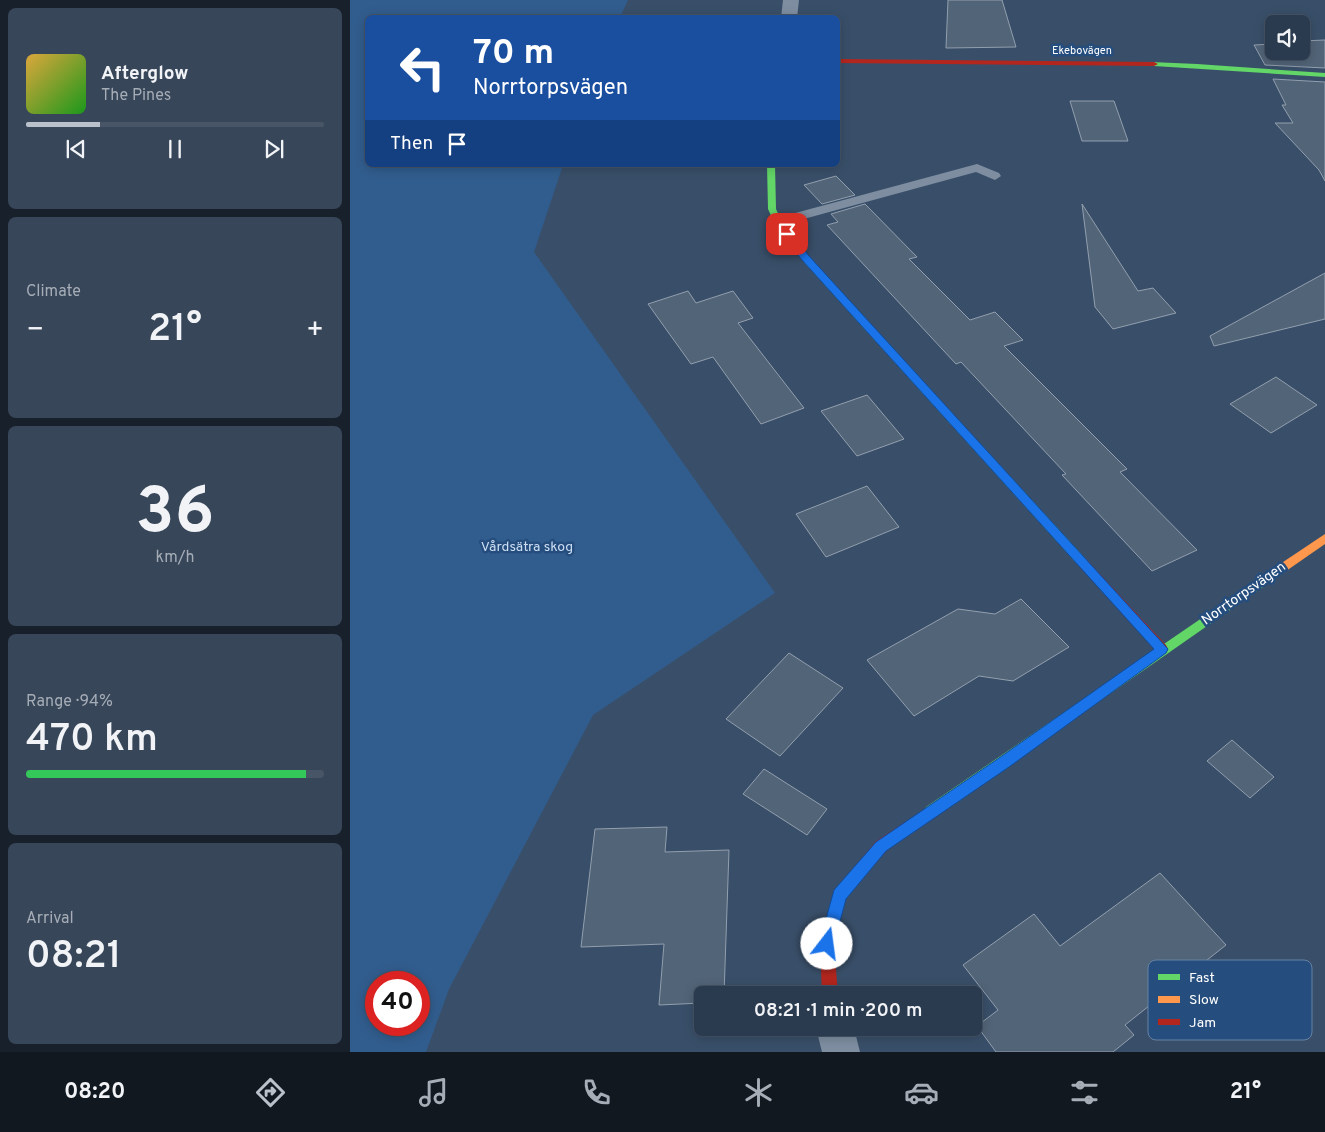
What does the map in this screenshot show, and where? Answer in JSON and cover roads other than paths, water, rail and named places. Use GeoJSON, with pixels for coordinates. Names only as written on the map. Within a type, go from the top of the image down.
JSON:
{"type":"FeatureCollection","features":[{"type":"Feature","properties":{"kind":"street"},"geometry":{"type":"LineString","coordinates":[[789,15],[791,0]]}},
{"type":"Feature","properties":{"kind":"street","name":"Ekebovägen"},"geometry":{"type":"LineString","coordinates":[[840,61],[1181,64],[1303,75],[1325,74]]}},
{"type":"Feature","properties":{"kind":"street"},"geometry":{"type":"LineString","coordinates":[[771,167],[772,209],[778,222],[812,265],[1162,649]]}},
{"type":"Feature","properties":{"kind":"street","name":"Norrtorpsvägen"},"geometry":{"type":"LineString","coordinates":[[829,986],[827,944],[840,895],[881,846],[1004,762],[1162,649],[1230,605],[1325,538]]}},
{"type":"Feature","properties":{"kind":"street"},"geometry":{"type":"LineString","coordinates":[[838,1036],[841,1052]]}},
{"type":"Feature","properties":{"kind":"lane"},"geometry":{"type":"LineString","coordinates":[[778,222],[977,168],[995,176]]}},
{"type":"Feature","properties":{"kind":"park label","name":"Vårdsätra skog"},"geometry":{"type":"Point","coordinates":[527,547]}}]}
